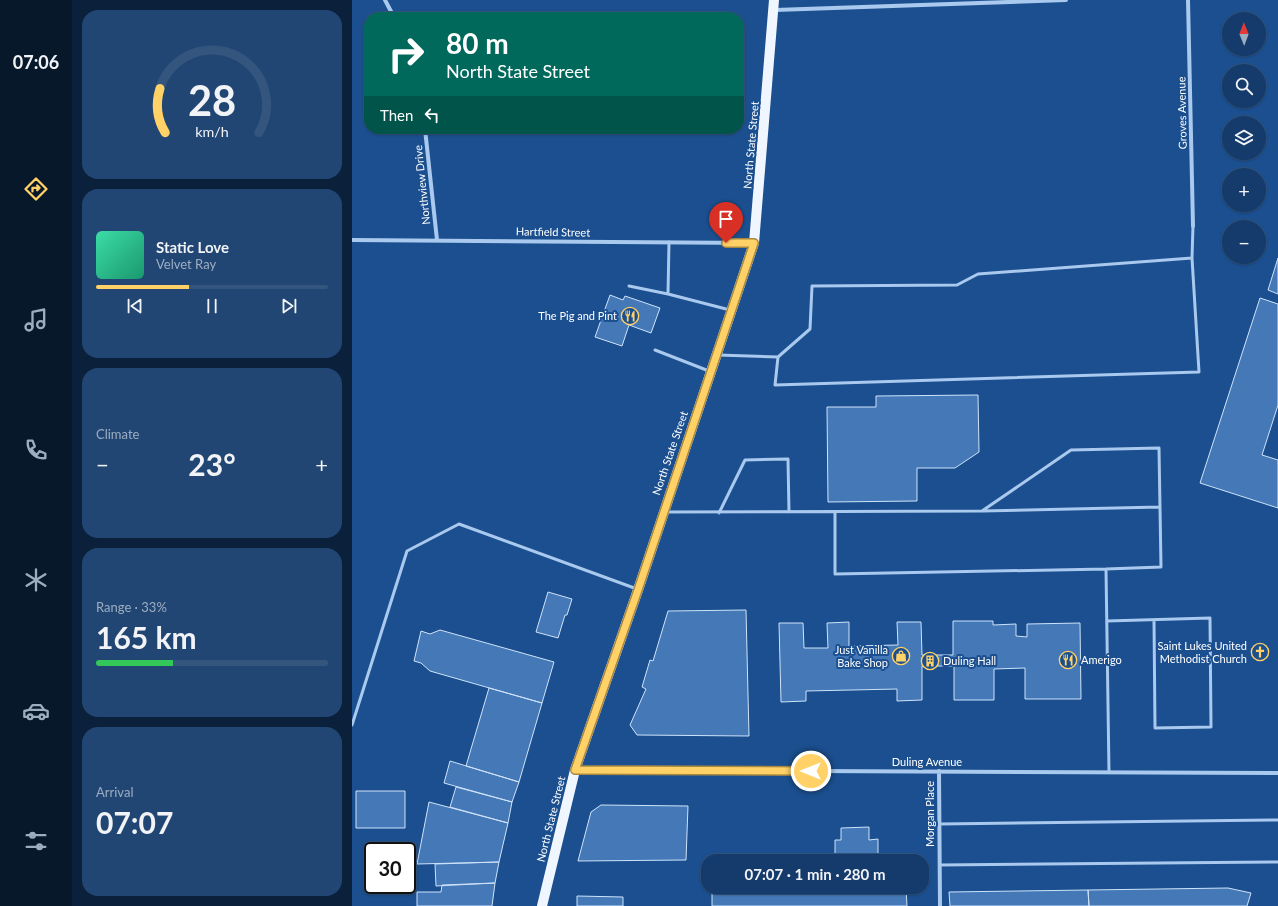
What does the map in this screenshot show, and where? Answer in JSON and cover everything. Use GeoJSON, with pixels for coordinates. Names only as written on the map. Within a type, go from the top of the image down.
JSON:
{"type":"FeatureCollection","features":[{"type":"Feature","properties":{"kind":"main road","name":"North State Street"},"geometry":{"type":"LineString","coordinates":[[542,906],[575,770],[638,590],[754,243],[774,5]]}},
{"type":"Feature","properties":{"kind":"street"},"geometry":{"type":"LineString","coordinates":[[385,0],[391,12]]}},
{"type":"Feature","properties":{"kind":"street"},"geometry":{"type":"LineString","coordinates":[[774,5],[1066,0]]}},
{"type":"Feature","properties":{"kind":"street","name":"Groves Avenue"},"geometry":{"type":"LineString","coordinates":[[1188,0],[1193,226]]}},
{"type":"Feature","properties":{"kind":"street","name":"Northview Drive"},"geometry":{"type":"LineString","coordinates":[[426,134],[437,240]]}},
{"type":"Feature","properties":{"kind":"street","name":"Hartfield Street"},"geometry":{"type":"LineString","coordinates":[[352,240],[754,243]]}},
{"type":"Feature","properties":{"kind":"street","name":"Duling Avenue"},"geometry":{"type":"LineString","coordinates":[[575,770],[1278,773]]}},
{"type":"Feature","properties":{"kind":"street","name":"Morgan Place"},"geometry":{"type":"LineString","coordinates":[[939,771],[940,906]]}},
{"type":"Feature","properties":{"kind":"lane"},"geometry":{"type":"LineString","coordinates":[[778,357],[775,385],[1199,372],[1192,258],[1193,226]]}},
{"type":"Feature","properties":{"kind":"lane"},"geometry":{"type":"LineString","coordinates":[[668,294],[669,242]]}},
{"type":"Feature","properties":{"kind":"lane"},"geometry":{"type":"LineString","coordinates":[[716,355],[778,357],[810,330],[812,286],[957,285],[978,274],[1192,258]]}},
{"type":"Feature","properties":{"kind":"lane"},"geometry":{"type":"LineString","coordinates":[[629,286],[731,310]]}},
{"type":"Feature","properties":{"kind":"lane"},"geometry":{"type":"LineString","coordinates":[[655,350],[710,372]]}},
{"type":"Feature","properties":{"kind":"lane"},"geometry":{"type":"LineString","coordinates":[[835,512],[835,574],[1161,567],[1159,448],[1071,450],[982,511]]}},
{"type":"Feature","properties":{"kind":"lane"},"geometry":{"type":"LineString","coordinates":[[719,513],[745,460],[788,460],[789,512]]}},
{"type":"Feature","properties":{"kind":"lane"},"geometry":{"type":"LineString","coordinates":[[663,512],[982,511],[1160,507]]}},
{"type":"Feature","properties":{"kind":"lane"},"geometry":{"type":"LineString","coordinates":[[352,725],[407,551],[459,524],[638,590]]}},
{"type":"Feature","properties":{"kind":"lane"},"geometry":{"type":"LineString","coordinates":[[1106,569],[1109,772]]}},
{"type":"Feature","properties":{"kind":"lane"},"geometry":{"type":"LineString","coordinates":[[1107,621],[1210,618],[1211,727],[1155,728],[1154,620]]}},
{"type":"Feature","properties":{"kind":"lane"},"geometry":{"type":"LineString","coordinates":[[940,824],[1278,820]]}},
{"type":"Feature","properties":{"kind":"lane"},"geometry":{"type":"LineString","coordinates":[[940,865],[1278,862]]}},
{"type":"Feature","properties":{"kind":"building"},"geometry":{"type":"Polygon","coordinates":[[[1278,258],[1278,294],[1268,290],[1278,258]]]}},
{"type":"Feature","properties":{"kind":"building","name":"The Pig and Pint"},"geometry":{"type":"Polygon","coordinates":[[[610,295],[623,300],[625,296],[660,308],[651,333],[629,325],[622,346],[595,337],[610,295]]]}},
{"type":"Feature","properties":{"kind":"building"},"geometry":{"type":"Polygon","coordinates":[[[1260,298],[1278,304],[1278,405],[1262,455],[1278,460],[1278,508],[1200,483],[1260,298]]]}},
{"type":"Feature","properties":{"kind":"building"},"geometry":{"type":"Polygon","coordinates":[[[978,395],[979,452],[955,468],[917,468],[917,501],[828,502],[827,407],[876,407],[876,396],[978,395]]]}},
{"type":"Feature","properties":{"kind":"building"},"geometry":{"type":"Polygon","coordinates":[[[548,592],[572,599],[558,638],[536,632],[548,592]]]}},
{"type":"Feature","properties":{"kind":"building"},"geometry":{"type":"Polygon","coordinates":[[[746,610],[749,736],[637,735],[630,725],[646,689],[642,687],[650,660],[653,661],[668,611],[746,610]]]}},
{"type":"Feature","properties":{"kind":"building","name":"Duling Hall"},"geometry":{"type":"Polygon","coordinates":[[[953,621],[993,621],[993,625],[1016,624],[1016,636],[1027,637],[1027,624],[1080,623],[1081,699],[1025,699],[1025,668],[994,669],[994,700],[954,700],[954,666],[922,666],[922,700],[897,701],[897,689],[806,691],[806,701],[781,702],[779,623],[803,623],[804,648],[828,648],[827,623],[849,622],[849,646],[898,645],[897,622],[921,622],[922,655],[953,655],[953,621]]]}},
{"type":"Feature","properties":{"kind":"building"},"geometry":{"type":"Polygon","coordinates":[[[440,630],[554,662],[542,703],[430,671],[421,663],[414,661],[421,631],[430,634],[440,630]]]}},
{"type":"Feature","properties":{"kind":"building"},"geometry":{"type":"Polygon","coordinates":[[[489,688],[542,703],[519,782],[466,766],[489,688]]]}},
{"type":"Feature","properties":{"kind":"building"},"geometry":{"type":"Polygon","coordinates":[[[450,761],[519,782],[512,802],[444,783],[450,761]]]}},
{"type":"Feature","properties":{"kind":"building"},"geometry":{"type":"Polygon","coordinates":[[[456,787],[512,802],[508,823],[450,807],[456,787]]]}},
{"type":"Feature","properties":{"kind":"building"},"geometry":{"type":"Polygon","coordinates":[[[356,791],[405,791],[405,828],[356,828],[356,791]]]}},
{"type":"Feature","properties":{"kind":"building"},"geometry":{"type":"Polygon","coordinates":[[[429,802],[508,823],[499,862],[417,864],[429,802]]]}},
{"type":"Feature","properties":{"kind":"building"},"geometry":{"type":"Polygon","coordinates":[[[601,805],[688,806],[686,860],[578,861],[591,812],[601,805]]]}},
{"type":"Feature","properties":{"kind":"building"},"geometry":{"type":"Polygon","coordinates":[[[869,827],[869,840],[878,839],[878,854],[835,854],[835,840],[841,840],[841,828],[869,827]]]}},
{"type":"Feature","properties":{"kind":"building"},"geometry":{"type":"Polygon","coordinates":[[[499,862],[495,883],[436,886],[435,864],[499,862]]]}},
{"type":"Feature","properties":{"kind":"building"},"geometry":{"type":"Polygon","coordinates":[[[495,883],[492,906],[417,906],[417,892],[441,892],[442,885],[495,883]]]}},
{"type":"Feature","properties":{"kind":"building"},"geometry":{"type":"Polygon","coordinates":[[[1228,888],[1251,893],[1247,906],[1089,906],[1088,890],[1228,888]]]}},
{"type":"Feature","properties":{"kind":"building"},"geometry":{"type":"Polygon","coordinates":[[[1088,890],[1089,906],[950,906],[949,892],[1088,890]]]}},
{"type":"Feature","properties":{"kind":"building"},"geometry":{"type":"Polygon","coordinates":[[[712,894],[906,894],[907,906],[712,906],[712,894]]]}},
{"type":"Feature","properties":{"kind":"building"},"geometry":{"type":"Polygon","coordinates":[[[577,896],[623,897],[623,906],[577,906],[577,896]]]}},
{"type":"Feature","properties":{"kind":"place","name":"The Pig and Pint"},"geometry":{"type":"Point","coordinates":[630,316]}},
{"type":"Feature","properties":{"kind":"place","name":"Saint Lukes United Methodist Church"},"geometry":{"type":"Point","coordinates":[1260,652]}},
{"type":"Feature","properties":{"kind":"place","name":"Just Vanilla Bake Shop"},"geometry":{"type":"Point","coordinates":[901,656]}},
{"type":"Feature","properties":{"kind":"place","name":"Amerigo"},"geometry":{"type":"Point","coordinates":[1068,660]}},
{"type":"Feature","properties":{"kind":"place","name":"Duling Hall"},"geometry":{"type":"Point","coordinates":[930,661]}},
{"type":"Feature","properties":{"kind":"route"},"geometry":{"type":"LineString","coordinates":[[726,243],[754,243],[638,590],[575,770],[811,771]]}}]}
